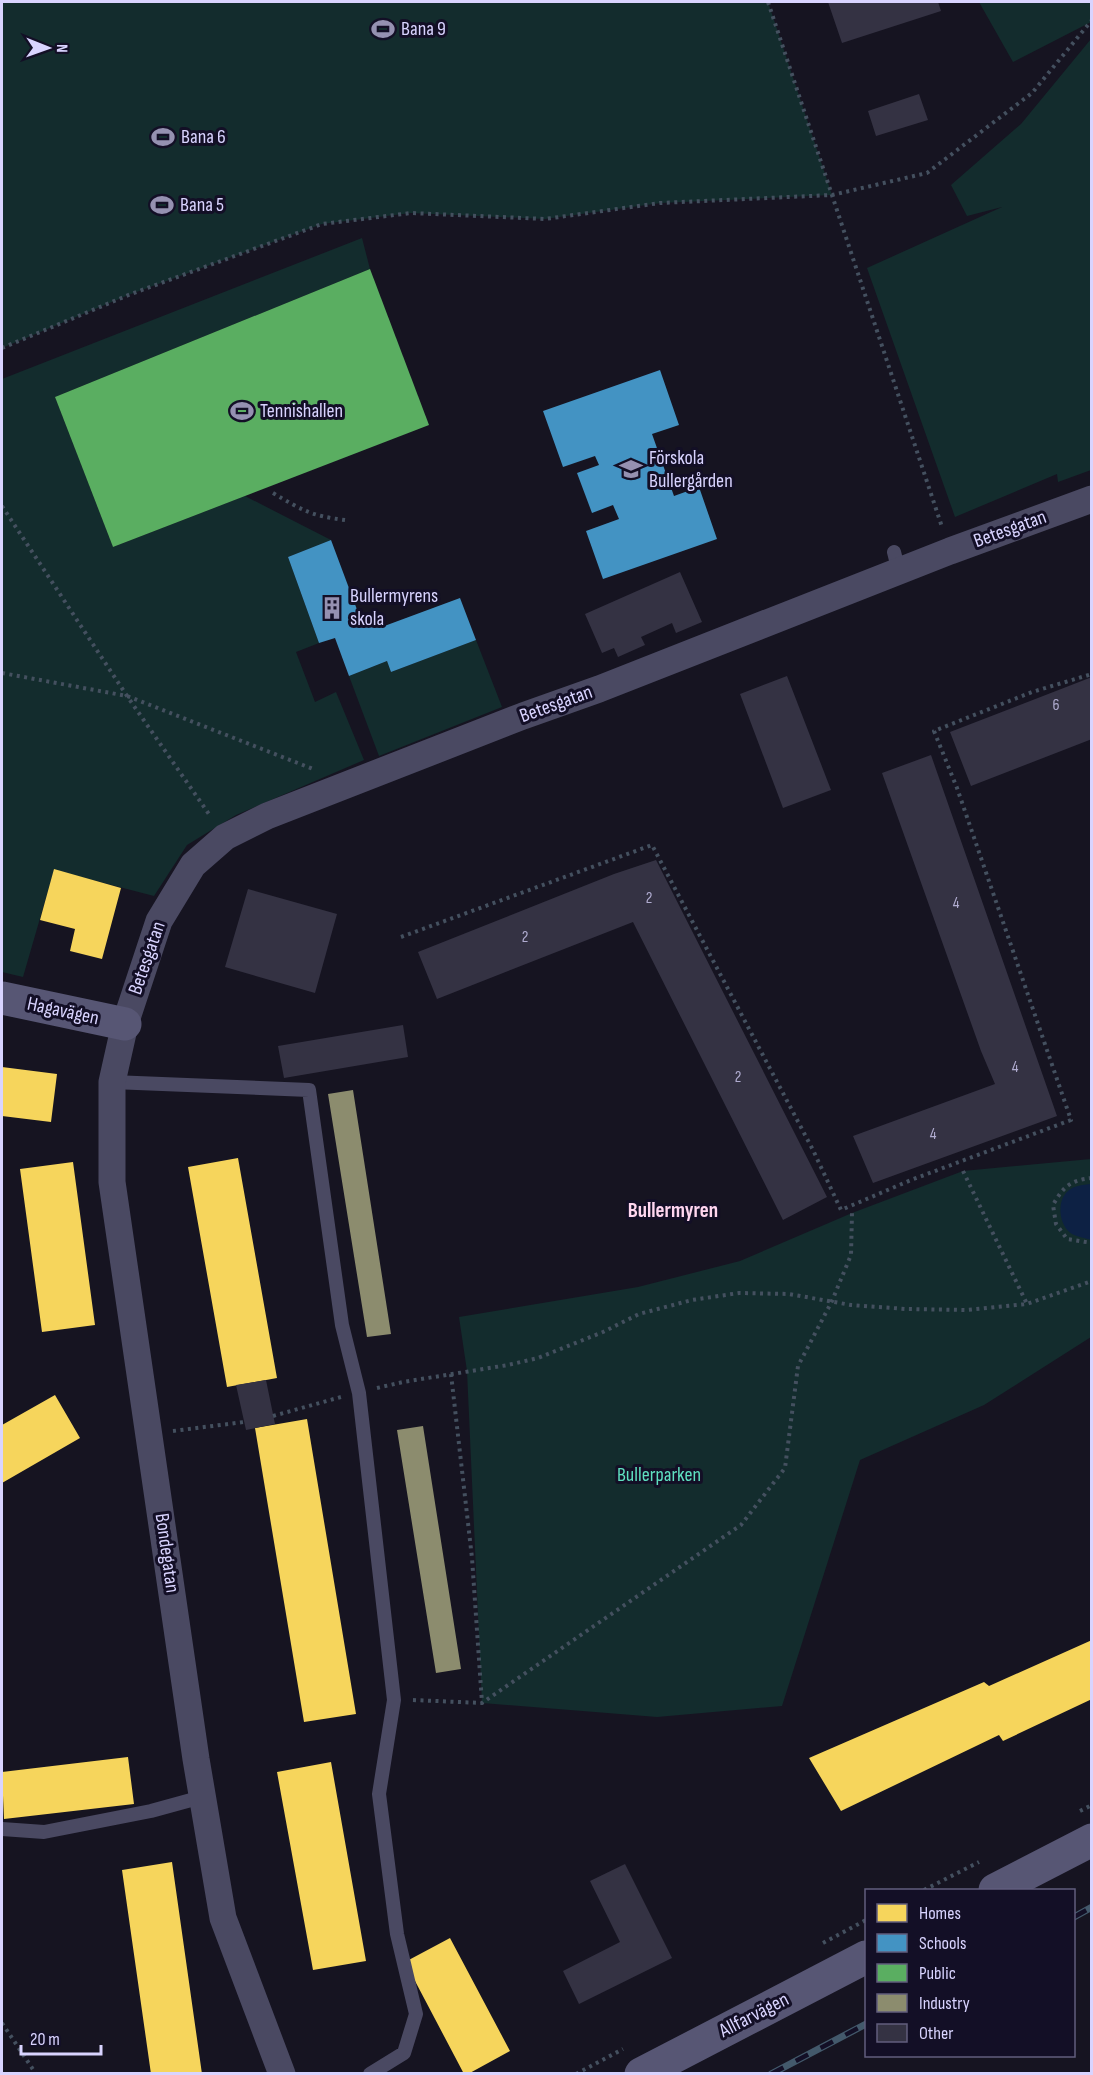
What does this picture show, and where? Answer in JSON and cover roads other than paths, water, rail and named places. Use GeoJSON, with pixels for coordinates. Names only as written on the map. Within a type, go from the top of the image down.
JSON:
{"type":"FeatureCollection","features":[{"type":"Feature","properties":{"kind":"street","name":"Betesgatan"},"geometry":{"type":"LineString","coordinates":[[125,1024],[159,921],[193,865],[225,837],[267,816],[897,562],[950,551],[1092,499]]}},
{"type":"Feature","properties":{"kind":"street","name":"Hagavägen"},"geometry":{"type":"LineString","coordinates":[[2,998],[125,1024]]}},
{"type":"Feature","properties":{"kind":"street","name":"Bondegatan"},"geometry":{"type":"LineString","coordinates":[[125,1024],[112,1082],[112,1182],[202,1797],[223,1918],[282,2073]]}},
{"type":"Feature","properties":{"kind":"street"},"geometry":{"type":"LineString","coordinates":[[997,1889],[1092,1840]]}},
{"type":"Feature","properties":{"kind":"street","name":"Allfarvägen"},"geometry":{"type":"LineString","coordinates":[[641,2073],[865,1958]]}},
{"type":"Feature","properties":{"kind":"lane"},"geometry":{"type":"LineString","coordinates":[[112,1082],[309,1090],[342,1324],[359,1393],[394,1700],[379,1794],[397,1934],[416,2014],[404,2053],[370,2073]]}},
{"type":"Feature","properties":{"kind":"lane"},"geometry":{"type":"LineString","coordinates":[[2,1829],[44,1832],[152,1811],[202,1797]]}},
{"type":"Feature","properties":{"kind":"water"},"geometry":{"type":"Polygon","coordinates":[[[1092,1184],[1091,1240],[1074,1235],[1068,1230],[1062,1220],[1061,1207],[1064,1195],[1068,1191],[1076,1186],[1092,1184]]]}},
{"type":"Feature","properties":{"kind":"railway"},"geometry":{"type":"LineString","coordinates":[[1075,1916],[1092,1907]]}},
{"type":"Feature","properties":{"kind":"railway"},"geometry":{"type":"LineString","coordinates":[[771,2074],[865,2025]]}},
{"type":"Feature","properties":{"kind":"place","name":"Bana 9"},"geometry":{"type":"Point","coordinates":[383,29]}},
{"type":"Feature","properties":{"kind":"place","name":"Bana 6"},"geometry":{"type":"Point","coordinates":[163,137]}},
{"type":"Feature","properties":{"kind":"place","name":"Bana 5"},"geometry":{"type":"Point","coordinates":[162,205]}},
{"type":"Feature","properties":{"kind":"place","name":"Tennishallen"},"geometry":{"type":"Point","coordinates":[242,411]}},
{"type":"Feature","properties":{"kind":"place","name":"Förskola Bullergården"},"geometry":{"type":"Point","coordinates":[631,469]}},
{"type":"Feature","properties":{"kind":"place","name":"Bullermyrens skola"},"geometry":{"type":"Point","coordinates":[332,608]}},
{"type":"Feature","properties":{"kind":"district","name":"Bullermyren"},"geometry":{"type":"Point","coordinates":[673,1210]}},
{"type":"Feature","properties":{"kind":"park label","name":"Bullerparken"},"geometry":{"type":"Point","coordinates":[659,1475]}}]}
